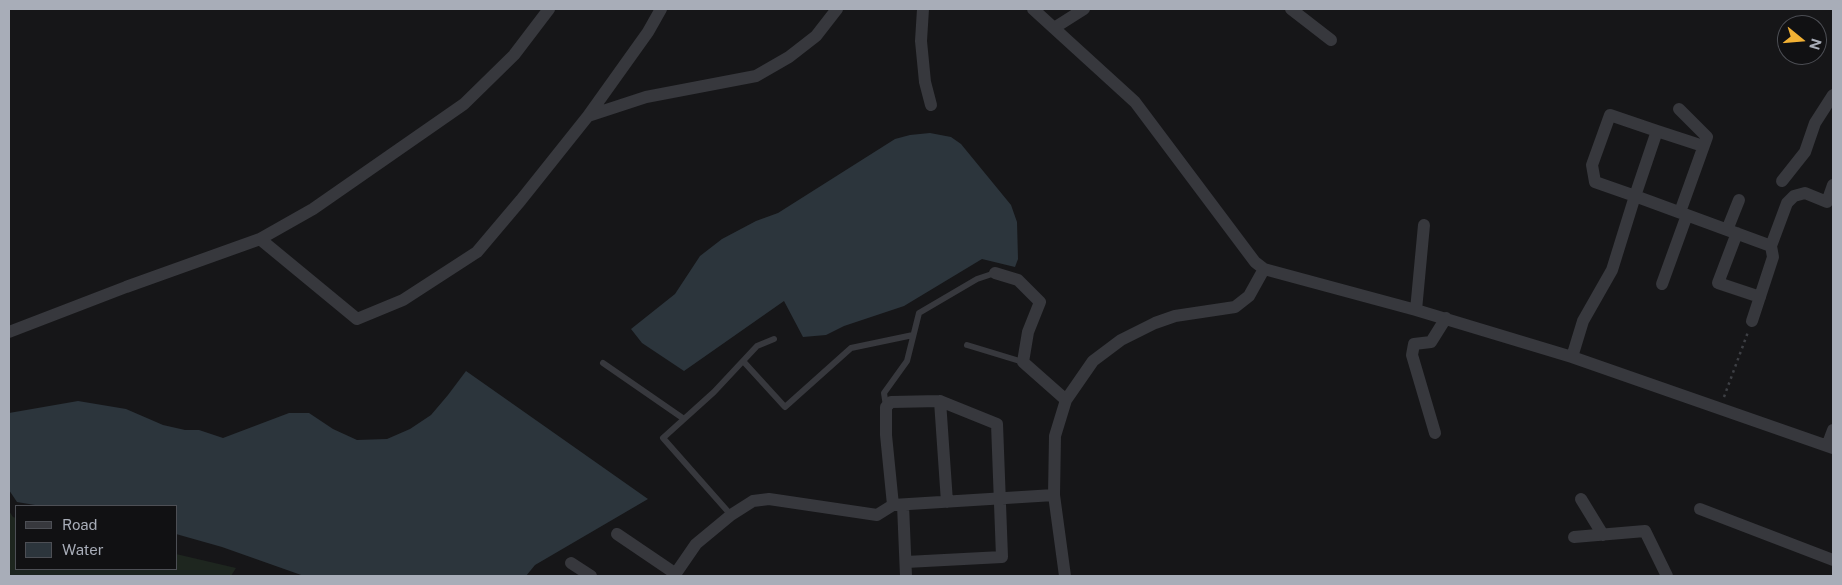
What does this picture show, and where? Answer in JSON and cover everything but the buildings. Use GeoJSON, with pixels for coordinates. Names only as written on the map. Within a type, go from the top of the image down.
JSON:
{"type":"FeatureCollection","features":[{"type":"Feature","properties":{"kind":"street"},"geometry":{"type":"LineString","coordinates":[[9,332],[126,287],[260,239],[313,209],[464,104],[514,55],[549,9]]}},
{"type":"Feature","properties":{"kind":"street"},"geometry":{"type":"LineString","coordinates":[[260,239],[357,319],[403,300],[477,252],[588,116],[648,32],[661,9]]}},
{"type":"Feature","properties":{"kind":"street"},"geometry":{"type":"LineString","coordinates":[[588,116],[646,97],[756,76],[789,57],[816,36],[837,9]]}},
{"type":"Feature","properties":{"kind":"street"},"geometry":{"type":"LineString","coordinates":[[923,9],[921,41],[925,82],[931,105]]}},
{"type":"Feature","properties":{"kind":"street"},"geometry":{"type":"LineString","coordinates":[[1033,9],[1135,102],[1255,262],[1264,269],[1446,318],[1572,357],[1830,447],[1833,430]]}},
{"type":"Feature","properties":{"kind":"street"},"geometry":{"type":"LineString","coordinates":[[1054,28],[1084,9]]}},
{"type":"Feature","properties":{"kind":"street"},"geometry":{"type":"LineString","coordinates":[[1291,9],[1331,40]]}},
{"type":"Feature","properties":{"kind":"street"},"geometry":{"type":"LineString","coordinates":[[1782,181],[1805,152],[1815,123],[1833,95]]}},
{"type":"Feature","properties":{"kind":"street"},"geometry":{"type":"LineString","coordinates":[[1662,284],[1707,137],[1679,109]]}},
{"type":"Feature","properties":{"kind":"street"},"geometry":{"type":"LineString","coordinates":[[1703,146],[1610,115],[1592,164],[1595,182],[1771,246]]}},
{"type":"Feature","properties":{"kind":"street"},"geometry":{"type":"LineString","coordinates":[[1572,357],[1583,321],[1612,270],[1657,131]]}},
{"type":"Feature","properties":{"kind":"street"},"geometry":{"type":"LineString","coordinates":[[1752,321],[1773,257],[1771,246],[1787,203],[1794,196],[1805,193],[1827,202],[1833,185]]}},
{"type":"Feature","properties":{"kind":"street"},"geometry":{"type":"LineString","coordinates":[[1739,200],[1718,283],[1760,297]]}},
{"type":"Feature","properties":{"kind":"street"},"geometry":{"type":"LineString","coordinates":[[1416,310],[1424,225]]}},
{"type":"Feature","properties":{"kind":"street"},"geometry":{"type":"LineString","coordinates":[[1065,576],[1054,495],[1055,436],[1066,400],[1093,361],[1121,340],[1155,323],[1175,316],[1235,307],[1249,296],[1264,269]]}},
{"type":"Feature","properties":{"kind":"street"},"geometry":{"type":"LineString","coordinates":[[995,273],[1018,280],[1040,302],[1028,332],[1023,362],[1066,400]]}},
{"type":"Feature","properties":{"kind":"street"},"geometry":{"type":"LineString","coordinates":[[1435,434],[1412,355],[1414,344],[1431,342],[1446,318]]}},
{"type":"Feature","properties":{"kind":"street"},"geometry":{"type":"LineString","coordinates":[[940,401],[947,502]]}},
{"type":"Feature","properties":{"kind":"street"},"geometry":{"type":"LineString","coordinates":[[906,562],[1002,557],[997,424],[940,401],[891,402],[886,407],[886,436],[898,505],[906,562],[906,576]]}},
{"type":"Feature","properties":{"kind":"street"},"geometry":{"type":"LineString","coordinates":[[617,534],[675,575],[696,544],[731,515],[753,501],[769,499],[877,515],[898,505],[1054,495]]}},
{"type":"Feature","properties":{"kind":"street"},"geometry":{"type":"LineString","coordinates":[[1581,498],[1603,535]]}},
{"type":"Feature","properties":{"kind":"street"},"geometry":{"type":"LineString","coordinates":[[1700,509],[1833,560]]}},
{"type":"Feature","properties":{"kind":"street"},"geometry":{"type":"LineString","coordinates":[[1574,537],[1645,531],[1667,576]]}},
{"type":"Feature","properties":{"kind":"street"},"geometry":{"type":"LineString","coordinates":[[571,563],[592,576]]}},
{"type":"Feature","properties":{"kind":"lane"},"geometry":{"type":"LineString","coordinates":[[886,407],[884,393],[907,361],[919,313],[977,279],[995,273]]}},
{"type":"Feature","properties":{"kind":"lane"},"geometry":{"type":"LineString","coordinates":[[743,361],[785,407],[851,348],[913,336]]}},
{"type":"Feature","properties":{"kind":"lane"},"geometry":{"type":"LineString","coordinates":[[731,515],[663,438],[714,392],[756,346],[774,339]]}},
{"type":"Feature","properties":{"kind":"lane"},"geometry":{"type":"LineString","coordinates":[[967,345],[1023,362]]}},
{"type":"Feature","properties":{"kind":"lane"},"geometry":{"type":"LineString","coordinates":[[603,363],[684,419]]}},
{"type":"Feature","properties":{"kind":"path"},"geometry":{"type":"LineString","coordinates":[[1720,409],[1752,321]]}},
{"type":"Feature","properties":{"kind":"shaded area"},"geometry":{"type":"Polygon","coordinates":[[[9,511],[15,518],[15,570],[178,570],[178,554],[236,568],[231,576],[9,576],[9,511]]]}},
{"type":"Feature","properties":{"kind":"water"},"geometry":{"type":"Polygon","coordinates":[[[930,133],[951,137],[961,144],[1011,205],[1017,222],[1018,259],[1015,267],[982,259],[904,306],[844,326],[826,335],[803,337],[784,301],[684,371],[642,343],[631,329],[675,294],[700,256],[722,239],[756,221],[778,213],[895,139],[930,133]]]}},
{"type":"Feature","properties":{"kind":"water"},"geometry":{"type":"Polygon","coordinates":[[[466,371],[648,499],[535,565],[526,576],[304,576],[222,547],[178,535],[178,505],[35,505],[17,502],[9,490],[9,413],[78,401],[126,409],[163,425],[185,430],[199,430],[223,438],[289,413],[309,413],[333,429],[357,440],[387,439],[410,429],[431,415],[466,371]]]}}]}
